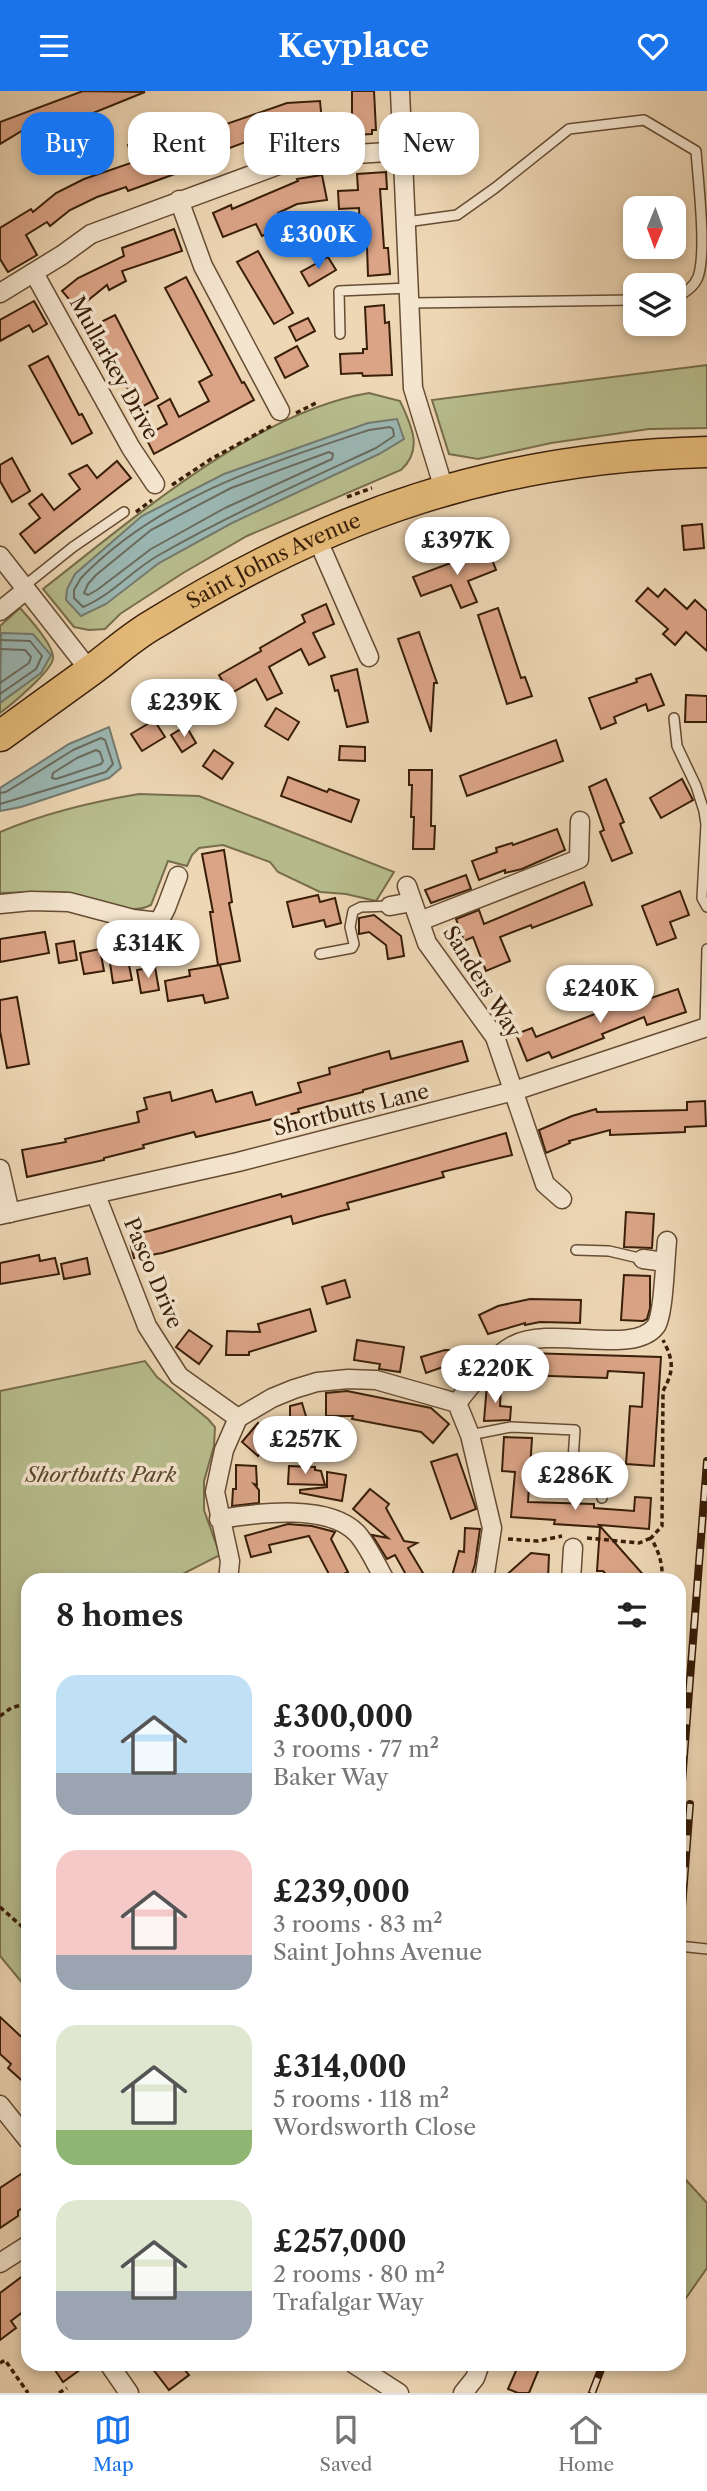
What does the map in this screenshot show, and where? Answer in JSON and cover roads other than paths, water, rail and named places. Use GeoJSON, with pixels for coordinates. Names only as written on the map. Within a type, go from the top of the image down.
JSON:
{"type":"FeatureCollection","features":[{"type":"Feature","properties":{"kind":"highway","name":"Saint Johns Avenue"},"geometry":{"type":"LineString","coordinates":[[0,736],[151,625],[254,565],[386,507],[500,475],[596,459],[657,453],[707,452]]}},
{"type":"Feature","properties":{"kind":"street"},"geometry":{"type":"LineString","coordinates":[[400,91],[401,112]]}},
{"type":"Feature","properties":{"kind":"street"},"geometry":{"type":"LineString","coordinates":[[0,293],[91,234],[179,200],[284,163],[309,157],[379,153]]}},
{"type":"Feature","properties":{"kind":"street"},"geometry":{"type":"LineString","coordinates":[[404,175],[414,388],[444,489]]}},
{"type":"Feature","properties":{"kind":"street"},"geometry":{"type":"LineString","coordinates":[[179,200],[203,266],[280,411]]}},
{"type":"Feature","properties":{"kind":"street","name":"Mullarkey Drive"},"geometry":{"type":"LineString","coordinates":[[34,273],[131,448],[155,484]]}},
{"type":"Feature","properties":{"kind":"street"},"geometry":{"type":"LineString","coordinates":[[316,536],[369,657]]}},
{"type":"Feature","properties":{"kind":"street"},"geometry":{"type":"LineString","coordinates":[[0,556],[90,671]]}},
{"type":"Feature","properties":{"kind":"street"},"geometry":{"type":"LineString","coordinates":[[0,611],[25,589]]}},
{"type":"Feature","properties":{"kind":"street"},"geometry":{"type":"LineString","coordinates":[[420,921],[579,859],[580,821]]}},
{"type":"Feature","properties":{"kind":"street"},"geometry":{"type":"LineString","coordinates":[[159,922],[178,876]]}},
{"type":"Feature","properties":{"kind":"street","name":"Sanders Way"},"geometry":{"type":"LineString","coordinates":[[390,906],[410,894],[428,943],[495,1037],[545,1184],[562,1199]]}},
{"type":"Feature","properties":{"kind":"street"},"geometry":{"type":"LineString","coordinates":[[0,904],[31,901],[69,902],[133,919],[159,922],[172,936]]}},
{"type":"Feature","properties":{"kind":"street","name":"Shortbutts Lane"},"geometry":{"type":"LineString","coordinates":[[5,1214],[238,1162],[514,1091],[706,1027]]}},
{"type":"Feature","properties":{"kind":"street"},"geometry":{"type":"LineString","coordinates":[[0,1169],[5,1214]]}},
{"type":"Feature","properties":{"kind":"street","name":"Pasco Drive"},"geometry":{"type":"LineString","coordinates":[[96,1195],[153,1336],[179,1376],[238,1418]]}},
{"type":"Feature","properties":{"kind":"street"},"geometry":{"type":"LineString","coordinates":[[457,1403],[502,1353],[524,1341],[569,1336],[635,1340],[647,1335],[659,1319],[667,1241]]}},
{"type":"Feature","properties":{"kind":"street"},"geometry":{"type":"LineString","coordinates":[[643,1259],[665,1262]]}},
{"type":"Feature","properties":{"kind":"street"},"geometry":{"type":"LineString","coordinates":[[229,1573],[230,1561],[215,1492],[224,1450],[238,1418],[272,1398],[295,1389],[317,1382],[348,1379],[376,1380],[457,1403]]}},
{"type":"Feature","properties":{"kind":"street"},"geometry":{"type":"LineString","coordinates":[[457,1403],[470,1435],[492,1528],[485,1573]]}},
{"type":"Feature","properties":{"kind":"street"},"geometry":{"type":"LineString","coordinates":[[219,1519],[256,1514],[305,1514],[341,1521],[359,1535],[381,1573]]}},
{"type":"Feature","properties":{"kind":"street"},"geometry":{"type":"LineString","coordinates":[[571,1573],[573,1548]]}},
{"type":"Feature","properties":{"kind":"street"},"geometry":{"type":"LineString","coordinates":[[0,2105],[21,2131]]}},
{"type":"Feature","properties":{"kind":"street"},"geometry":{"type":"LineString","coordinates":[[0,2263],[21,2252]]}},
{"type":"Feature","properties":{"kind":"street"},"geometry":{"type":"LineString","coordinates":[[114,2371],[129,2393]]}},
{"type":"Feature","properties":{"kind":"street"},"geometry":{"type":"LineString","coordinates":[[365,2371],[399,2393]]}},
{"type":"Feature","properties":{"kind":"street"},"geometry":{"type":"LineString","coordinates":[[463,2393],[478,2371]]}},
{"type":"Feature","properties":{"kind":"lane"},"geometry":{"type":"LineString","coordinates":[[406,222],[457,215],[569,129],[644,120],[696,151],[702,260],[697,279],[686,292]]}},
{"type":"Feature","properties":{"kind":"lane"},"geometry":{"type":"LineString","coordinates":[[340,334],[339,291],[623,300]]}},
{"type":"Feature","properties":{"kind":"lane"},"geometry":{"type":"LineString","coordinates":[[25,589],[73,547],[124,512]]}},
{"type":"Feature","properties":{"kind":"lane"},"geometry":{"type":"LineString","coordinates":[[674,718],[677,745],[704,811],[706,824],[702,898],[707,907]]}},
{"type":"Feature","properties":{"kind":"lane"},"geometry":{"type":"LineString","coordinates":[[320,954],[352,948],[353,911],[361,907],[390,906]]}},
{"type":"Feature","properties":{"kind":"lane"},"geometry":{"type":"LineString","coordinates":[[706,1027],[707,949]]}},
{"type":"Feature","properties":{"kind":"lane"},"geometry":{"type":"LineString","coordinates":[[576,1250],[609,1251],[643,1259]]}},
{"type":"Feature","properties":{"kind":"lane"},"geometry":{"type":"LineString","coordinates":[[470,1435],[511,1427],[575,1430],[573,1460],[589,1460],[604,1474],[602,1498]]}},
{"type":"Feature","properties":{"kind":"lane"},"geometry":{"type":"LineString","coordinates":[[686,1947],[707,1949]]}},
{"type":"Feature","properties":{"kind":"water"},"geometry":{"type":"Polygon","coordinates":[[[397,419],[404,439],[379,454],[232,523],[159,563],[106,604],[81,616],[66,600],[67,589],[75,574],[142,516],[224,474],[368,423],[397,419]]]}},
{"type":"Feature","properties":{"kind":"water"},"geometry":{"type":"Polygon","coordinates":[[[1,633],[33,634],[51,655],[41,673],[0,703],[1,633]]]}},
{"type":"Feature","properties":{"kind":"water"},"geometry":{"type":"Polygon","coordinates":[[[109,727],[121,768],[109,778],[21,807],[0,811],[0,788],[69,744],[109,727]]]}},
{"type":"Feature","properties":{"kind":"railway"},"geometry":{"type":"LineString","coordinates":[[686,1730],[707,1461]]}},
{"type":"Feature","properties":{"kind":"railway"},"geometry":{"type":"LineString","coordinates":[[686,1856],[690,1804]]}},
{"type":"Feature","properties":{"kind":"railway"},"geometry":{"type":"LineString","coordinates":[[592,2393],[600,2371]]}},
{"type":"Feature","properties":{"kind":"park label","name":"Shortbutts Park"},"geometry":{"type":"Point","coordinates":[101,1475]}}]}
